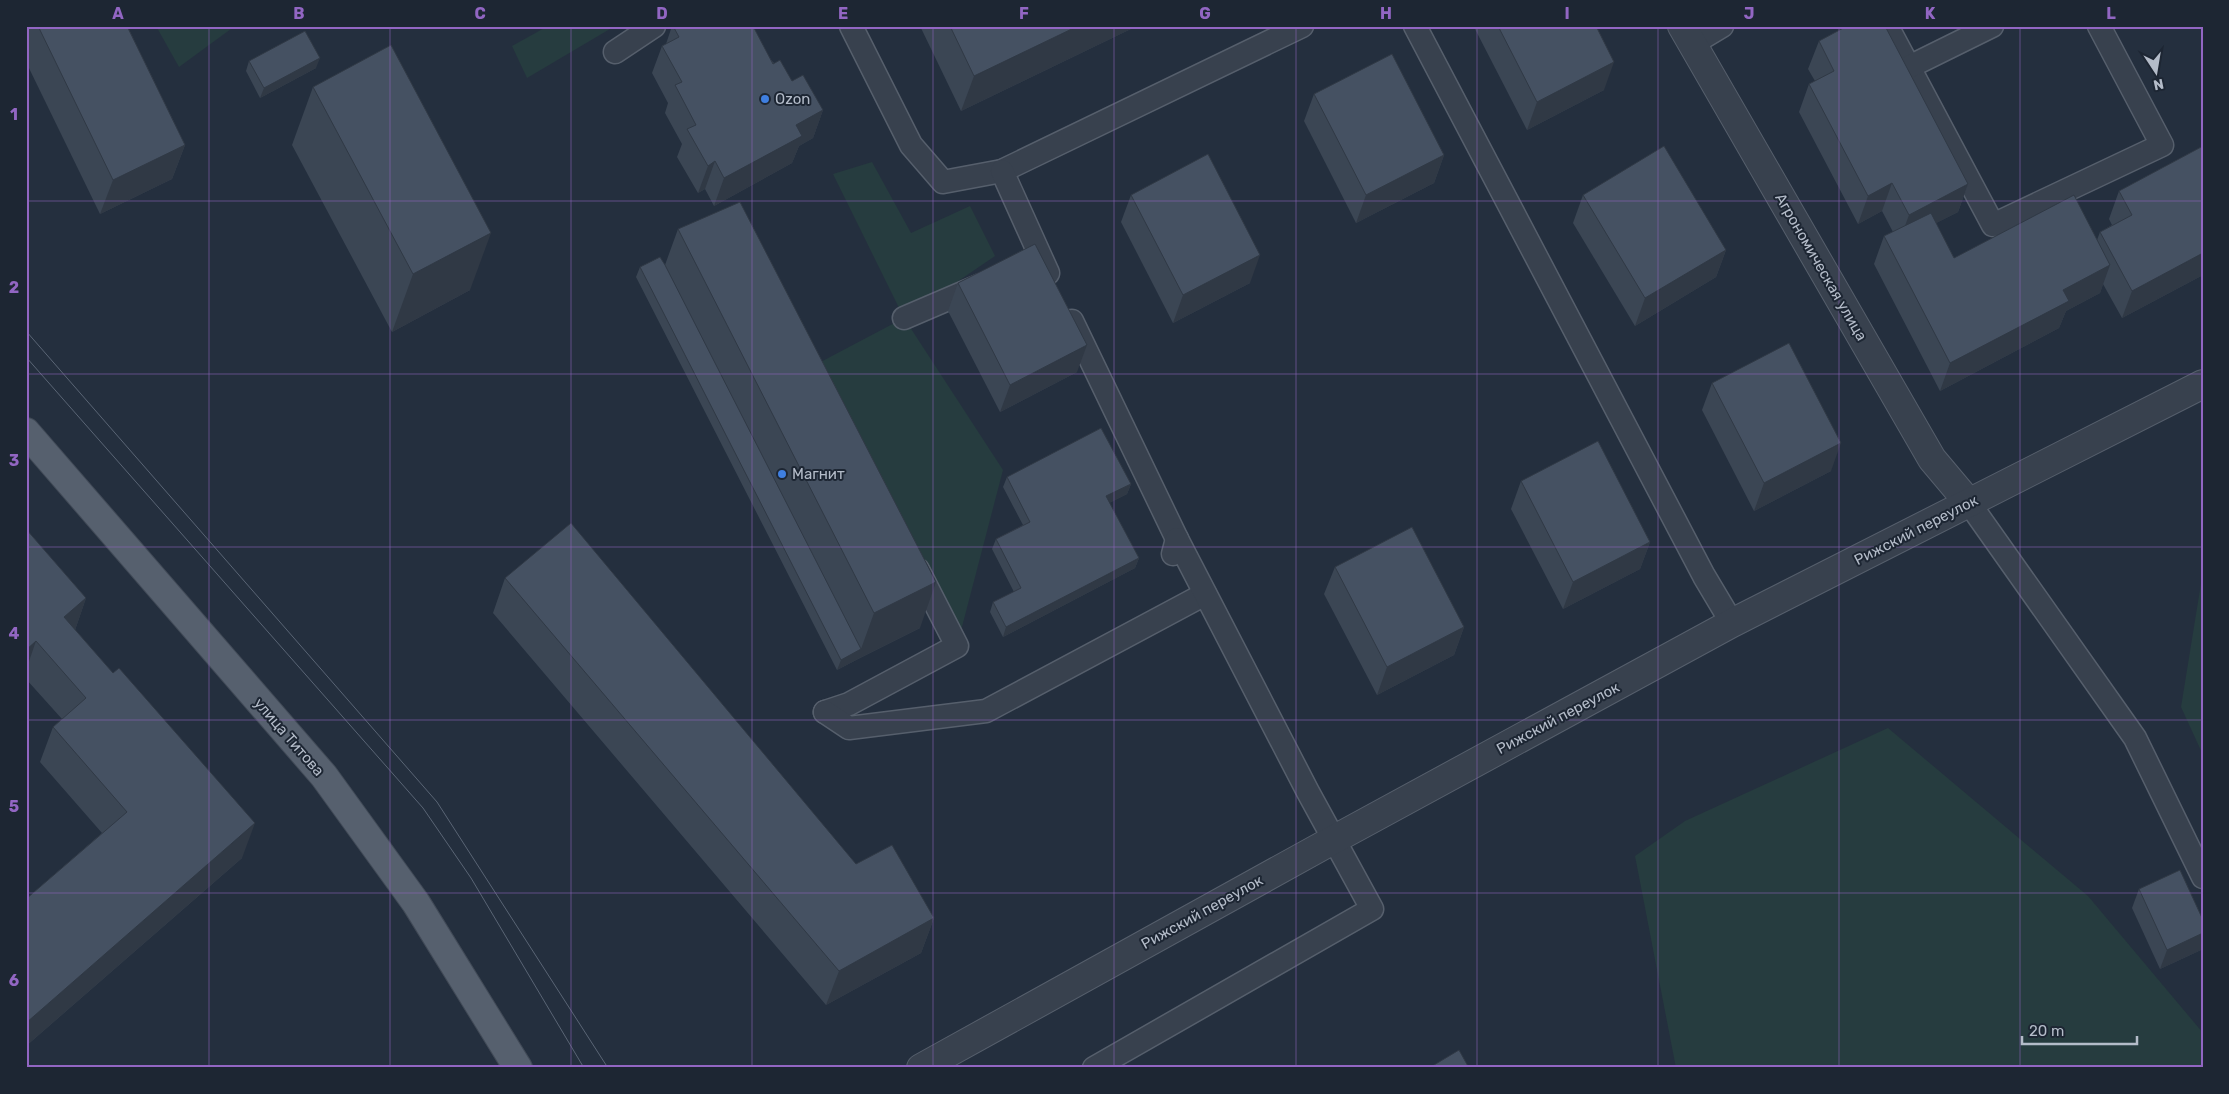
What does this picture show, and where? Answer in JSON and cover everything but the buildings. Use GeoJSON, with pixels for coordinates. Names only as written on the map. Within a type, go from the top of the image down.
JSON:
{"type":"FeatureCollection","features":[{"type":"Feature","properties":{"kind":"main road","name":"улица Титова"},"geometry":{"type":"LineString","coordinates":[[26,432],[324,776],[416,902],[518,1068]]}},
{"type":"Feature","properties":{"kind":"street","name":"Агрономическая улица"},"geometry":{"type":"LineString","coordinates":[[1687,35],[1932,459],[1969,503]]}},
{"type":"Feature","properties":{"kind":"street","name":"Рижский переулок"},"geometry":{"type":"LineString","coordinates":[[921,1068],[1333,840],[1732,623],[2203,384]]}},
{"type":"Feature","properties":{"kind":"lane"},"geometry":{"type":"LineString","coordinates":[[615,52],[654,26]]}},
{"type":"Feature","properties":{"kind":"lane"},"geometry":{"type":"LineString","coordinates":[[851,26],[911,144],[943,182],[1002,171],[1302,26]]}},
{"type":"Feature","properties":{"kind":"lane"},"geometry":{"type":"LineString","coordinates":[[1415,26],[1704,576],[1732,623]]}},
{"type":"Feature","properties":{"kind":"lane"},"geometry":{"type":"LineString","coordinates":[[1687,35],[1722,26]]}},
{"type":"Feature","properties":{"kind":"lane"},"geometry":{"type":"LineString","coordinates":[[1887,26],[1993,226],[2162,145],[2099,26]]}},
{"type":"Feature","properties":{"kind":"lane"},"geometry":{"type":"LineString","coordinates":[[1909,67],[1992,26]]}},
{"type":"Feature","properties":{"kind":"lane"},"geometry":{"type":"LineString","coordinates":[[1002,171],[1023,267],[1061,299],[1175,547],[1205,594],[1333,840],[1372,909],[1094,1068]]}},
{"type":"Feature","properties":{"kind":"lane"},"geometry":{"type":"LineString","coordinates":[[904,318],[1023,267]]}},
{"type":"Feature","properties":{"kind":"lane"},"geometry":{"type":"LineString","coordinates":[[1969,503],[2135,738],[2203,877]]}},
{"type":"Feature","properties":{"kind":"lane"},"geometry":{"type":"LineString","coordinates":[[907,550],[956,646],[850,704],[826,712],[849,728],[986,711],[1205,594]]}},
{"type":"Feature","properties":{"kind":"green space"},"geometry":{"type":"Polygon","coordinates":[[[156,26],[235,26],[179,67],[156,26]]]}},
{"type":"Feature","properties":{"kind":"green space"},"geometry":{"type":"Polygon","coordinates":[[[548,26],[615,26],[527,78],[512,46],[548,26]]]}},
{"type":"Feature","properties":{"kind":"green space"},"geometry":{"type":"Polygon","coordinates":[[[872,162],[911,233],[970,206],[995,256],[904,318],[833,174],[872,162]]]}},
{"type":"Feature","properties":{"kind":"green space"},"geometry":{"type":"Polygon","coordinates":[[[904,318],[1003,470],[957,646],[813,366],[904,318]]]}},
{"type":"Feature","properties":{"kind":"green space"},"geometry":{"type":"Polygon","coordinates":[[[2203,571],[2203,755],[2181,707],[2203,571]]]}},
{"type":"Feature","properties":{"kind":"green space"},"geometry":{"type":"Polygon","coordinates":[[[1888,728],[2088,896],[2203,1033],[2203,1068],[1676,1068],[1635,856],[1685,821],[1888,728]]]}},
{"type":"Feature","properties":{"kind":"tram line"},"geometry":{"type":"LineString","coordinates":[[26,331],[437,802],[608,1068]]}},
{"type":"Feature","properties":{"kind":"tram line"},"geometry":{"type":"LineString","coordinates":[[26,357],[423,808],[471,878],[584,1068]]}},
{"type":"Feature","properties":{"kind":"place","name":"Ozon"},"geometry":{"type":"Point","coordinates":[765,99]}},
{"type":"Feature","properties":{"kind":"place","name":"Магнит"},"geometry":{"type":"Point","coordinates":[782,474]}}]}
